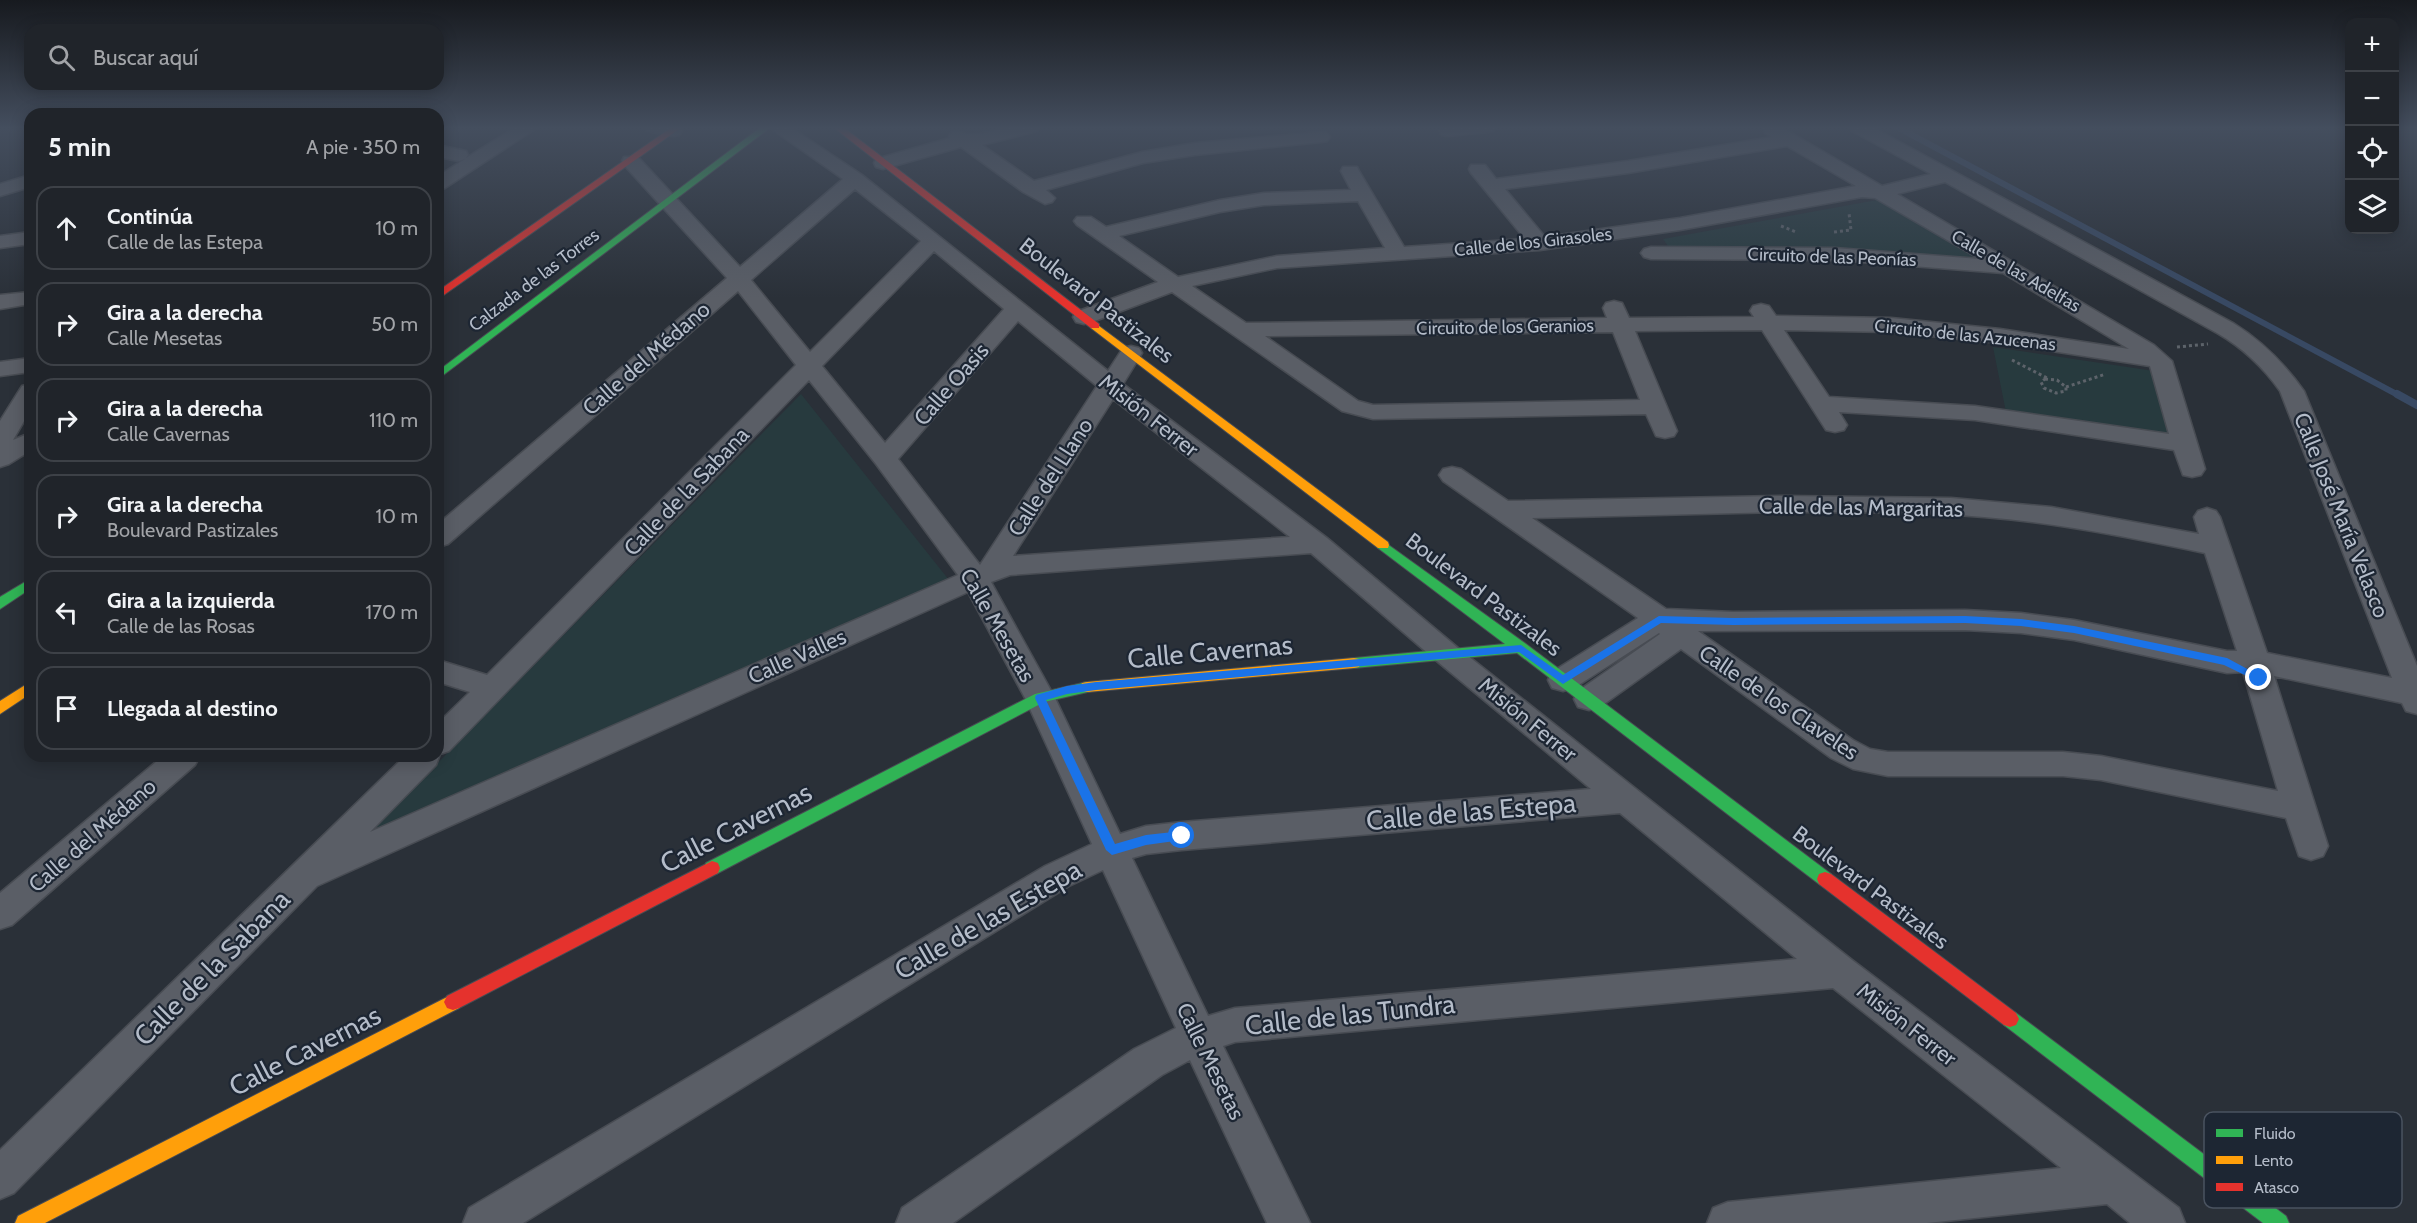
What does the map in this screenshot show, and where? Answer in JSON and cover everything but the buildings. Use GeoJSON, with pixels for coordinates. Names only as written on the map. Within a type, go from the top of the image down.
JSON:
{"type":"FeatureCollection","features":[{"type":"Feature","properties":{"kind":"street"},"geometry":{"type":"LineString","coordinates":[[0,190],[17,184]]}},
{"type":"Feature","properties":{"kind":"street","name":"Calzada de las Torres"},"geometry":{"type":"LineString","coordinates":[[444,292],[597,184]]}},
{"type":"Feature","properties":{"kind":"street","name":"Calle Mesetas"},"geometry":{"type":"LineString","coordinates":[[651,184],[738,278],[981,574],[1198,1036],[1289,1223]]}},
{"type":"Feature","properties":{"kind":"street","name":"Calzada de las Torres"},"geometry":{"type":"LineString","coordinates":[[444,371],[690,184]]}},
{"type":"Feature","properties":{"kind":"street","name":"Calle del Médano"},"geometry":{"type":"LineString","coordinates":[[444,533],[849,184]]}},
{"type":"Feature","properties":{"kind":"street","name":"Misión Ferrer"},"geometry":{"type":"LineString","coordinates":[[861,184],[1110,385],[1317,544],[1448,655],[1839,971],[2164,1223]]}},
{"type":"Feature","properties":{"kind":"street","name":"Boulevard Pastizales"},"geometry":{"type":"LineString","coordinates":[[911,184],[2204,1166]]}},
{"type":"Feature","properties":{"kind":"street"},"geometry":{"type":"LineString","coordinates":[[1025,184],[1048,200]]}},
{"type":"Feature","properties":{"kind":"street"},"geometry":{"type":"LineString","coordinates":[[1030,188],[1045,184]]}},
{"type":"Feature","properties":{"kind":"street"},"geometry":{"type":"LineString","coordinates":[[1358,184],[1398,254]]}},
{"type":"Feature","properties":{"kind":"street","name":"Calle de las Adelfas"},"geometry":{"type":"LineString","coordinates":[[1493,185],[1500,184]]}},
{"type":"Feature","properties":{"kind":"street","name":"Calle de las Adelfas"},"geometry":{"type":"LineString","coordinates":[[1854,184],[2012,269],[2153,355]]}},
{"type":"Feature","properties":{"kind":"street","name":"Calle de los Girasoles"},"geometry":{"type":"LineString","coordinates":[[1092,323],[1188,285],[1277,262],[1540,244],[1636,232],[1888,184]]}},
{"type":"Feature","properties":{"kind":"street","name":"Calle José María Velasco"},"geometry":{"type":"LineString","coordinates":[[1961,184],[2247,341],[2267,357],[2292,391],[2416,703]]}},
{"type":"Feature","properties":{"kind":"street"},"geometry":{"type":"LineString","coordinates":[[1493,185],[1540,244]]}},
{"type":"Feature","properties":{"kind":"street"},"geometry":{"type":"LineString","coordinates":[[1364,195],[1264,199],[1093,227],[1188,285],[1240,330],[1350,406],[1360,410],[1373,412],[1654,407]]}},
{"type":"Feature","properties":{"kind":"street","name":"Circuito de las Peonías"},"geometry":{"type":"LineString","coordinates":[[1636,232],[1656,261],[1834,254],[2012,269]]}},
{"type":"Feature","properties":{"kind":"street"},"geometry":{"type":"LineString","coordinates":[[0,242],[24,239]]}},
{"type":"Feature","properties":{"kind":"street","name":"Calle de la Sabana"},"geometry":{"type":"LineString","coordinates":[[444,737],[933,240]]}},
{"type":"Feature","properties":{"kind":"street"},"geometry":{"type":"LineString","coordinates":[[0,302],[24,299]]}},
{"type":"Feature","properties":{"kind":"street","name":"Calle Oasis"},"geometry":{"type":"LineString","coordinates":[[885,459],[1017,308]]}},
{"type":"Feature","properties":{"kind":"street"},"geometry":{"type":"LineString","coordinates":[[1764,315],[1835,425]]}},
{"type":"Feature","properties":{"kind":"street","name":"Circuito de las Azucenas"},"geometry":{"type":"LineString","coordinates":[[1764,315],[1939,329],[2153,355]]}},
{"type":"Feature","properties":{"kind":"street","name":"Circuito de los Geranios"},"geometry":{"type":"LineString","coordinates":[[1240,330],[1618,316],[1764,315]]}},
{"type":"Feature","properties":{"kind":"street"},"geometry":{"type":"LineString","coordinates":[[1618,316],[1665,431]]}},
{"type":"Feature","properties":{"kind":"street","name":"Calle del Llano"},"geometry":{"type":"LineString","coordinates":[[981,574],[1131,353]]}},
{"type":"Feature","properties":{"kind":"street"},"geometry":{"type":"LineString","coordinates":[[2153,355],[2186,444],[2192,470]]}},
{"type":"Feature","properties":{"kind":"street"},"geometry":{"type":"LineString","coordinates":[[0,369],[24,366]]}},
{"type":"Feature","properties":{"kind":"street"},"geometry":{"type":"LineString","coordinates":[[4,435],[24,401]]}},
{"type":"Feature","properties":{"kind":"street"},"geometry":{"type":"LineString","coordinates":[[1821,404],[1975,413],[2186,444]]}},
{"type":"Feature","properties":{"kind":"street"},"geometry":{"type":"LineString","coordinates":[[4,435],[24,420]]}},
{"type":"Feature","properties":{"kind":"street"},"geometry":{"type":"LineString","coordinates":[[0,459],[24,444]]}},
{"type":"Feature","properties":{"kind":"street","name":"Calle de los Claveles"},"geometry":{"type":"LineString","coordinates":[[1452,475],[1676,625],[1842,749],[1864,760],[1888,764],[2063,764],[2101,768],[2299,808]]}},
{"type":"Feature","properties":{"kind":"street","name":"Calle de las Margaritas"},"geometry":{"type":"LineString","coordinates":[[1503,510],[1803,505],[1953,506],[2087,522],[2216,546]]}},
{"type":"Feature","properties":{"kind":"street"},"geometry":{"type":"LineString","coordinates":[[2207,517],[2247,667],[2311,846]]}},
{"type":"Feature","properties":{"kind":"street","name":"Calle Valles"},"geometry":{"type":"LineString","coordinates":[[304,876],[981,574],[1015,566],[1317,544]]}},
{"type":"Feature","properties":{"kind":"street"},"geometry":{"type":"LineString","coordinates":[[0,604],[24,587]]}},
{"type":"Feature","properties":{"kind":"street"},"geometry":{"type":"LineString","coordinates":[[1563,680],[1676,625],[1965,620],[2021,623],[2074,630],[2416,703]]}},
{"type":"Feature","properties":{"kind":"street"},"geometry":{"type":"LineString","coordinates":[[1588,699],[1676,625]]}},
{"type":"Feature","properties":{"kind":"street","name":"Calle Cavernas"},"geometry":{"type":"LineString","coordinates":[[25,1223],[1040,698],[1067,690],[1096,686],[1521,648]]}},
{"type":"Feature","properties":{"kind":"street"},"geometry":{"type":"LineString","coordinates":[[444,673],[493,687]]}},
{"type":"Feature","properties":{"kind":"street"},"geometry":{"type":"LineString","coordinates":[[0,710],[24,692]]}},
{"type":"Feature","properties":{"kind":"street","name":"Calle del Médano"},"geometry":{"type":"LineString","coordinates":[[0,914],[177,762]]}},
{"type":"Feature","properties":{"kind":"street","name":"Calle de la Sabana"},"geometry":{"type":"LineString","coordinates":[[0,1179],[419,762]]}},
{"type":"Feature","properties":{"kind":"street","name":"Calle de las Estepa"},"geometry":{"type":"LineString","coordinates":[[484,1223],[1058,876],[1112,850],[1146,840],[1182,836],[1627,799]]}},
{"type":"Feature","properties":{"kind":"street","name":"Calle de las Tundra"},"geometry":{"type":"LineString","coordinates":[[917,1223],[1148,1062],[1198,1036],[1235,1025],[1839,971]]}},
{"type":"Feature","properties":{"kind":"street"},"geometry":{"type":"LineString","coordinates":[[1728,1223],[2112,1183]]}},
{"type":"Feature","properties":{"kind":"street","name":"Boulevard Pastizales"},"geometry":{"type":"LineString","coordinates":[[2259,1208],[2279,1223]]}},
{"type":"Feature","properties":{"kind":"path"},"geometry":{"type":"LineString","coordinates":[[1828,233],[1851,230],[1863,190]]}},
{"type":"Feature","properties":{"kind":"path"},"geometry":{"type":"LineString","coordinates":[[2153,355],[2247,341]]}},
{"type":"Feature","properties":{"kind":"path"},"geometry":{"type":"LineString","coordinates":[[2045,379],[2057,380],[2067,389],[2064,392],[2052,392],[2044,388],[2041,382],[2045,379]]}},
{"type":"Feature","properties":{"kind":"green space"},"geometry":{"type":"Polygon","coordinates":[[[1877,200],[1975,258],[1815,247],[1668,246],[1663,239],[1877,200]]]}},
{"type":"Feature","properties":{"kind":"green space"},"geometry":{"type":"Polygon","coordinates":[[[1993,347],[2154,371],[2178,439],[2006,412],[1993,347]]]}},
{"type":"Feature","properties":{"kind":"green space"},"geometry":{"type":"Polygon","coordinates":[[[801,394],[949,580],[350,852],[439,762],[444,762],[444,757],[801,394]]]}},
{"type":"Feature","properties":{"kind":"waterway"},"geometry":{"type":"LineString","coordinates":[[2004,184],[2400,396]]}},
{"type":"Feature","properties":{"kind":"waterway"},"geometry":{"type":"LineString","coordinates":[[2397,394],[2417,405]]}},
{"type":"Feature","properties":{"kind":"traffic: fast"},"geometry":{"type":"LineString","coordinates":[[444,371],[692,184]]}},
{"type":"Feature","properties":{"kind":"traffic: fast"},"geometry":{"type":"LineString","coordinates":[[1383,545],[1825,879]]}},
{"type":"Feature","properties":{"kind":"traffic: fast"},"geometry":{"type":"LineString","coordinates":[[0,604],[24,587]]}},
{"type":"Feature","properties":{"kind":"traffic: fast"},"geometry":{"type":"LineString","coordinates":[[1354,663],[1521,648]]}},
{"type":"Feature","properties":{"kind":"traffic: fast"},"geometry":{"type":"LineString","coordinates":[[712,868],[1040,698],[1087,687]]}},
{"type":"Feature","properties":{"kind":"traffic: fast"},"geometry":{"type":"LineString","coordinates":[[2010,1019],[2204,1166]]}},
{"type":"Feature","properties":{"kind":"traffic: fast"},"geometry":{"type":"LineString","coordinates":[[2259,1208],[2279,1223]]}},
{"type":"Feature","properties":{"kind":"traffic: slow"},"geometry":{"type":"LineString","coordinates":[[1095,326],[1383,545]]}},
{"type":"Feature","properties":{"kind":"traffic: slow"},"geometry":{"type":"LineString","coordinates":[[1087,687],[1354,663]]}},
{"type":"Feature","properties":{"kind":"traffic: slow"},"geometry":{"type":"LineString","coordinates":[[0,709],[24,691]]}},
{"type":"Feature","properties":{"kind":"traffic: slow"},"geometry":{"type":"LineString","coordinates":[[25,1223],[453,1002]]}},
{"type":"Feature","properties":{"kind":"traffic: jam"},"geometry":{"type":"LineString","coordinates":[[444,292],[597,184]]}},
{"type":"Feature","properties":{"kind":"traffic: jam"},"geometry":{"type":"LineString","coordinates":[[911,184],[1095,326]]}},
{"type":"Feature","properties":{"kind":"traffic: jam"},"geometry":{"type":"LineString","coordinates":[[453,1002],[712,868]]}},
{"type":"Feature","properties":{"kind":"traffic: jam"},"geometry":{"type":"LineString","coordinates":[[1825,879],[2010,1019]]}},
{"type":"Feature","properties":{"kind":"route"},"geometry":{"type":"LineString","coordinates":[[1182,836],[1146,840],[1112,850],[1040,698],[1067,690],[1096,686],[1521,648],[1563,680],[1659,620],[1689,622],[1965,620],[2021,623],[2074,630],[2227,662],[2259,678]]}}]}
